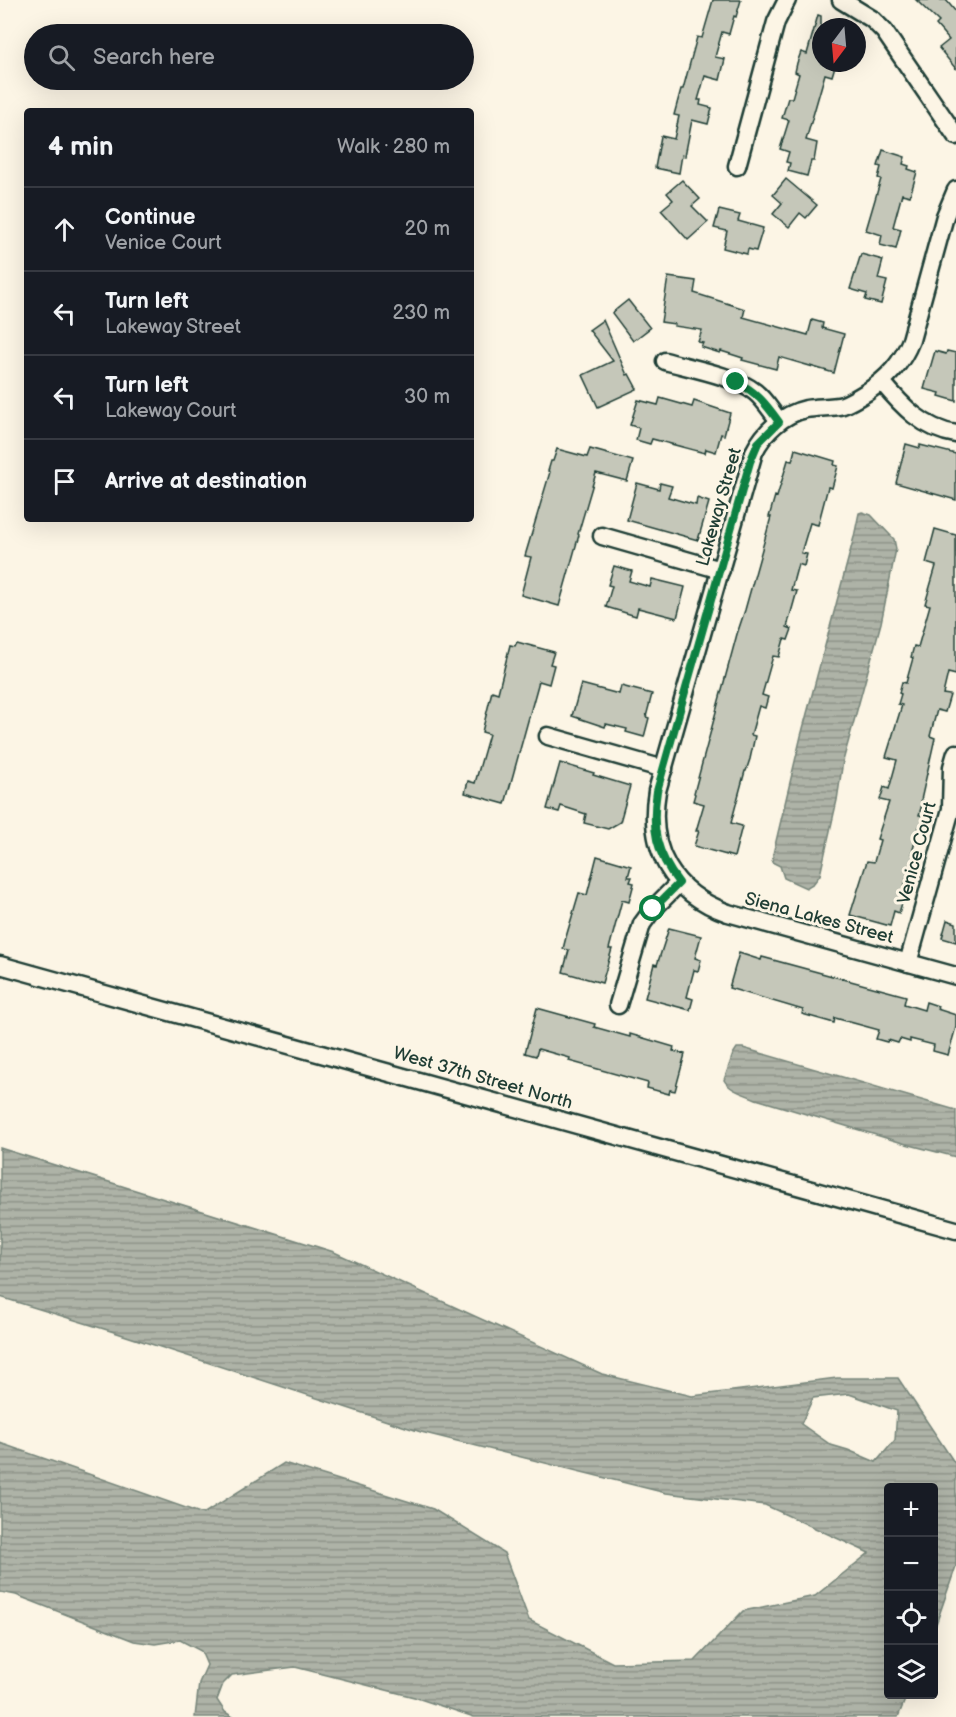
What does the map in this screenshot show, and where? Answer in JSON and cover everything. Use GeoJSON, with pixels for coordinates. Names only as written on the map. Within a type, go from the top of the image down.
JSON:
{"type":"FeatureCollection","features":[{"type":"Feature","properties":{"kind":"street"},"geometry":{"type":"LineString","coordinates":[[737,166],[776,22],[786,0]]}},
{"type":"Feature","properties":{"kind":"street"},"geometry":{"type":"LineString","coordinates":[[841,0],[872,19],[884,31],[956,136]]}},
{"type":"Feature","properties":{"kind":"street","name":"Lakeway Street"},"geometry":{"type":"LineString","coordinates":[[679,883],[664,861],[656,836],[657,791],[754,452],[765,435],[779,422],[797,411],[842,405],[882,382],[896,368],[907,350],[945,216],[956,190]]}},
{"type":"Feature","properties":{"kind":"street"},"geometry":{"type":"LineString","coordinates":[[665,361],[745,386],[760,398],[779,422]]}},
{"type":"Feature","properties":{"kind":"street"},"geometry":{"type":"LineString","coordinates":[[882,382],[901,405],[916,418],[933,427],[956,434]]}},
{"type":"Feature","properties":{"kind":"street"},"geometry":{"type":"LineString","coordinates":[[602,536],[721,570]]}},
{"type":"Feature","properties":{"kind":"street"},"geometry":{"type":"LineString","coordinates":[[548,736],[664,769]]}},
{"type":"Feature","properties":{"kind":"street","name":"Venice Court"},"geometry":{"type":"LineString","coordinates":[[908,963],[951,809],[952,767],[956,753]]}},
{"type":"Feature","properties":{"kind":"street"},"geometry":{"type":"LineString","coordinates":[[618,1005],[642,924],[653,909],[679,883]]}},
{"type":"Feature","properties":{"kind":"street","name":"Siena Lakes Street"},"geometry":{"type":"LineString","coordinates":[[679,883],[701,901],[728,913],[956,976]]}},
{"type":"Feature","properties":{"kind":"street","name":"West 37th Street North"},"geometry":{"type":"LineString","coordinates":[[0,965],[956,1230]]}},
{"type":"Feature","properties":{"kind":"shaded area"},"geometry":{"type":"Polygon","coordinates":[[[859,513],[871,515],[894,539],[896,549],[881,623],[843,761],[837,800],[820,875],[806,888],[784,878],[780,866],[772,862],[773,854],[859,513]]]}},
{"type":"Feature","properties":{"kind":"shaded area"},"geometry":{"type":"Polygon","coordinates":[[[737,1048],[956,1110],[956,1157],[906,1144],[738,1092],[724,1080],[737,1048]]]}},
{"type":"Feature","properties":{"kind":"shaded area"},"geometry":{"type":"Polygon","coordinates":[[[0,1148],[334,1252],[602,1374],[692,1396],[837,1378],[898,1378],[956,1465],[956,1566],[938,1618],[938,1483],[884,1483],[884,1699],[905,1699],[898,1717],[474,1717],[414,1697],[295,1667],[232,1675],[223,1684],[217,1700],[225,1712],[233,1717],[195,1717],[199,1683],[207,1665],[201,1651],[180,1640],[155,1644],[134,1641],[16,1595],[0,1592],[0,1443],[203,1514],[284,1463],[433,1509],[504,1553],[529,1620],[613,1663],[695,1661],[743,1611],[815,1596],[869,1553],[765,1505],[666,1493],[421,1432],[0,1297],[0,1148]],[[849,1394],[813,1398],[801,1424],[831,1445],[876,1462],[895,1440],[897,1411],[849,1394]]]}},
{"type":"Feature","properties":{"kind":"building"},"geometry":{"type":"Polygon","coordinates":[[[713,0],[741,0],[729,34],[722,32],[715,57],[725,59],[720,80],[705,76],[698,100],[701,100],[700,105],[712,108],[708,124],[692,120],[679,173],[655,168],[661,136],[674,139],[679,116],[674,115],[681,89],[683,89],[697,37],[702,38],[713,0]]]}},
{"type":"Feature","properties":{"kind":"building"},"geometry":{"type":"Polygon","coordinates":[[[916,0],[946,0],[956,12],[956,69],[939,48],[949,40],[936,25],[939,22],[916,0]]]}},
{"type":"Feature","properties":{"kind":"building"},"geometry":{"type":"Polygon","coordinates":[[[812,36],[812,72],[833,72],[832,76],[825,74],[806,140],[817,143],[814,161],[811,161],[807,176],[788,171],[790,163],[786,162],[789,152],[780,149],[789,120],[782,118],[788,98],[792,98],[799,74],[795,72],[797,63],[801,52],[807,54],[812,36]]]}},
{"type":"Feature","properties":{"kind":"building"},"geometry":{"type":"Polygon","coordinates":[[[883,150],[905,157],[903,164],[909,166],[908,169],[917,172],[910,196],[902,194],[893,227],[901,229],[896,249],[880,245],[882,235],[866,230],[881,179],[878,178],[881,167],[878,166],[883,150]]]}},
{"type":"Feature","properties":{"kind":"building"},"geometry":{"type":"Polygon","coordinates":[[[786,179],[817,205],[806,218],[800,213],[789,227],[773,214],[782,203],[773,195],[786,179]]]}},
{"type":"Feature","properties":{"kind":"building"},"geometry":{"type":"Polygon","coordinates":[[[682,180],[700,199],[692,206],[708,222],[688,240],[661,210],[673,200],[667,193],[682,180]]]}},
{"type":"Feature","properties":{"kind":"building"},"geometry":{"type":"Polygon","coordinates":[[[719,210],[740,215],[738,221],[763,228],[756,251],[748,249],[747,254],[723,248],[727,231],[714,228],[719,210]]]}},
{"type":"Feature","properties":{"kind":"building"},"geometry":{"type":"Polygon","coordinates":[[[861,254],[883,260],[878,279],[887,281],[881,304],[865,300],[867,294],[850,289],[861,254]]]}},
{"type":"Feature","properties":{"kind":"building"},"geometry":{"type":"Polygon","coordinates":[[[668,277],[696,281],[694,293],[745,309],[743,317],[808,335],[812,320],[823,323],[822,328],[844,334],[834,373],[779,357],[776,369],[701,347],[703,343],[698,342],[702,330],[661,322],[668,277]]]}},
{"type":"Feature","properties":{"kind":"building"},"geometry":{"type":"Polygon","coordinates":[[[628,300],[650,328],[633,341],[612,313],[628,300]]]}},
{"type":"Feature","properties":{"kind":"building"},"geometry":{"type":"Polygon","coordinates":[[[603,320],[627,375],[629,374],[637,389],[598,407],[583,375],[613,361],[589,330],[603,320]]]}},
{"type":"Feature","properties":{"kind":"building"},"geometry":{"type":"Polygon","coordinates":[[[935,351],[946,354],[947,351],[956,353],[956,401],[939,396],[940,393],[924,389],[935,351]]]}},
{"type":"Feature","properties":{"kind":"building"},"geometry":{"type":"Polygon","coordinates":[[[660,398],[692,407],[694,401],[730,413],[716,452],[706,449],[705,453],[652,439],[650,444],[636,440],[639,428],[630,425],[638,400],[658,405],[660,398]]]}},
{"type":"Feature","properties":{"kind":"building"},"geometry":{"type":"Polygon","coordinates":[[[906,444],[956,454],[956,500],[896,483],[906,444]]]}},
{"type":"Feature","properties":{"kind":"building"},"geometry":{"type":"Polygon","coordinates":[[[557,449],[587,457],[590,449],[633,461],[627,481],[596,473],[559,606],[521,595],[531,557],[525,556],[550,472],[548,471],[557,449]]]}},
{"type":"Feature","properties":{"kind":"building"},"geometry":{"type":"Polygon","coordinates":[[[795,449],[835,461],[834,465],[838,466],[832,488],[828,487],[818,525],[810,523],[801,553],[807,554],[804,566],[798,564],[791,590],[797,591],[787,627],[792,629],[788,640],[784,639],[779,657],[773,656],[762,695],[768,697],[765,708],[759,706],[751,735],[755,736],[750,759],[731,823],[742,826],[734,857],[694,846],[704,804],[693,801],[694,793],[775,496],[777,497],[788,460],[792,461],[795,449]]]}},
{"type":"Feature","properties":{"kind":"building"},"geometry":{"type":"Polygon","coordinates":[[[637,483],[659,489],[660,483],[672,486],[668,497],[696,505],[697,498],[709,502],[698,540],[627,520],[637,483]]]}},
{"type":"Feature","properties":{"kind":"building"},"geometry":{"type":"Polygon","coordinates":[[[935,529],[956,535],[956,675],[948,673],[943,694],[950,695],[945,712],[937,710],[930,736],[935,738],[919,815],[925,816],[922,827],[919,827],[912,853],[916,854],[913,865],[910,865],[899,913],[894,911],[890,926],[850,915],[867,861],[874,862],[880,840],[877,839],[889,802],[880,800],[884,787],[889,789],[897,760],[886,757],[902,705],[898,704],[902,682],[906,683],[914,646],[918,647],[930,605],[925,604],[936,566],[926,563],[935,529]]]}},
{"type":"Feature","properties":{"kind":"building"},"geometry":{"type":"Polygon","coordinates":[[[614,566],[632,571],[629,581],[650,587],[652,579],[685,587],[677,618],[638,608],[636,616],[606,607],[612,586],[608,585],[614,566]]]}},
{"type":"Feature","properties":{"kind":"building"},"geometry":{"type":"Polygon","coordinates":[[[517,642],[554,652],[550,664],[554,665],[549,684],[539,681],[505,804],[465,793],[468,781],[475,783],[489,734],[482,732],[492,691],[498,693],[510,645],[515,646],[517,642]]]}},
{"type":"Feature","properties":{"kind":"building"},"geometry":{"type":"Polygon","coordinates":[[[581,684],[619,694],[621,686],[652,694],[644,737],[626,732],[627,729],[606,724],[605,727],[572,716],[581,684]]]}},
{"type":"Feature","properties":{"kind":"building"},"geometry":{"type":"Polygon","coordinates":[[[560,763],[630,786],[620,822],[608,829],[584,823],[586,814],[561,806],[559,812],[547,809],[560,763]]]}},
{"type":"Feature","properties":{"kind":"building"},"geometry":{"type":"Polygon","coordinates":[[[597,856],[631,866],[628,877],[632,877],[630,882],[634,883],[629,902],[622,900],[602,983],[563,972],[569,950],[563,949],[566,937],[579,893],[587,895],[597,856]]]}},
{"type":"Feature","properties":{"kind":"building"},"geometry":{"type":"Polygon","coordinates":[[[947,920],[956,923],[956,942],[942,938],[947,920]]]}},
{"type":"Feature","properties":{"kind":"building"},"geometry":{"type":"Polygon","coordinates":[[[669,928],[701,936],[695,958],[701,960],[698,971],[694,970],[687,997],[693,999],[690,1010],[645,998],[654,964],[657,965],[669,928]]]}},
{"type":"Feature","properties":{"kind":"building"},"geometry":{"type":"Polygon","coordinates":[[[739,953],[761,960],[762,957],[906,996],[904,1004],[924,1010],[926,1002],[938,1006],[937,1009],[956,1015],[956,1027],[948,1055],[933,1051],[934,1045],[910,1039],[910,1042],[900,1039],[898,1043],[876,1039],[879,1030],[835,1018],[834,1023],[802,1014],[803,1010],[729,988],[739,953]]]}},
{"type":"Feature","properties":{"kind":"building"},"geometry":{"type":"Polygon","coordinates":[[[537,1008],[595,1024],[594,1027],[630,1037],[630,1034],[674,1047],[673,1051],[685,1054],[675,1091],[670,1090],[669,1094],[647,1088],[648,1083],[569,1061],[570,1058],[538,1049],[536,1056],[525,1053],[537,1008]]]}},
{"type":"Feature","properties":{"kind":"route"},"geometry":{"type":"LineString","coordinates":[[653,909],[679,883],[660,853],[654,818],[657,791],[750,462],[758,443],[779,422],[754,392],[736,382]]}}]}
